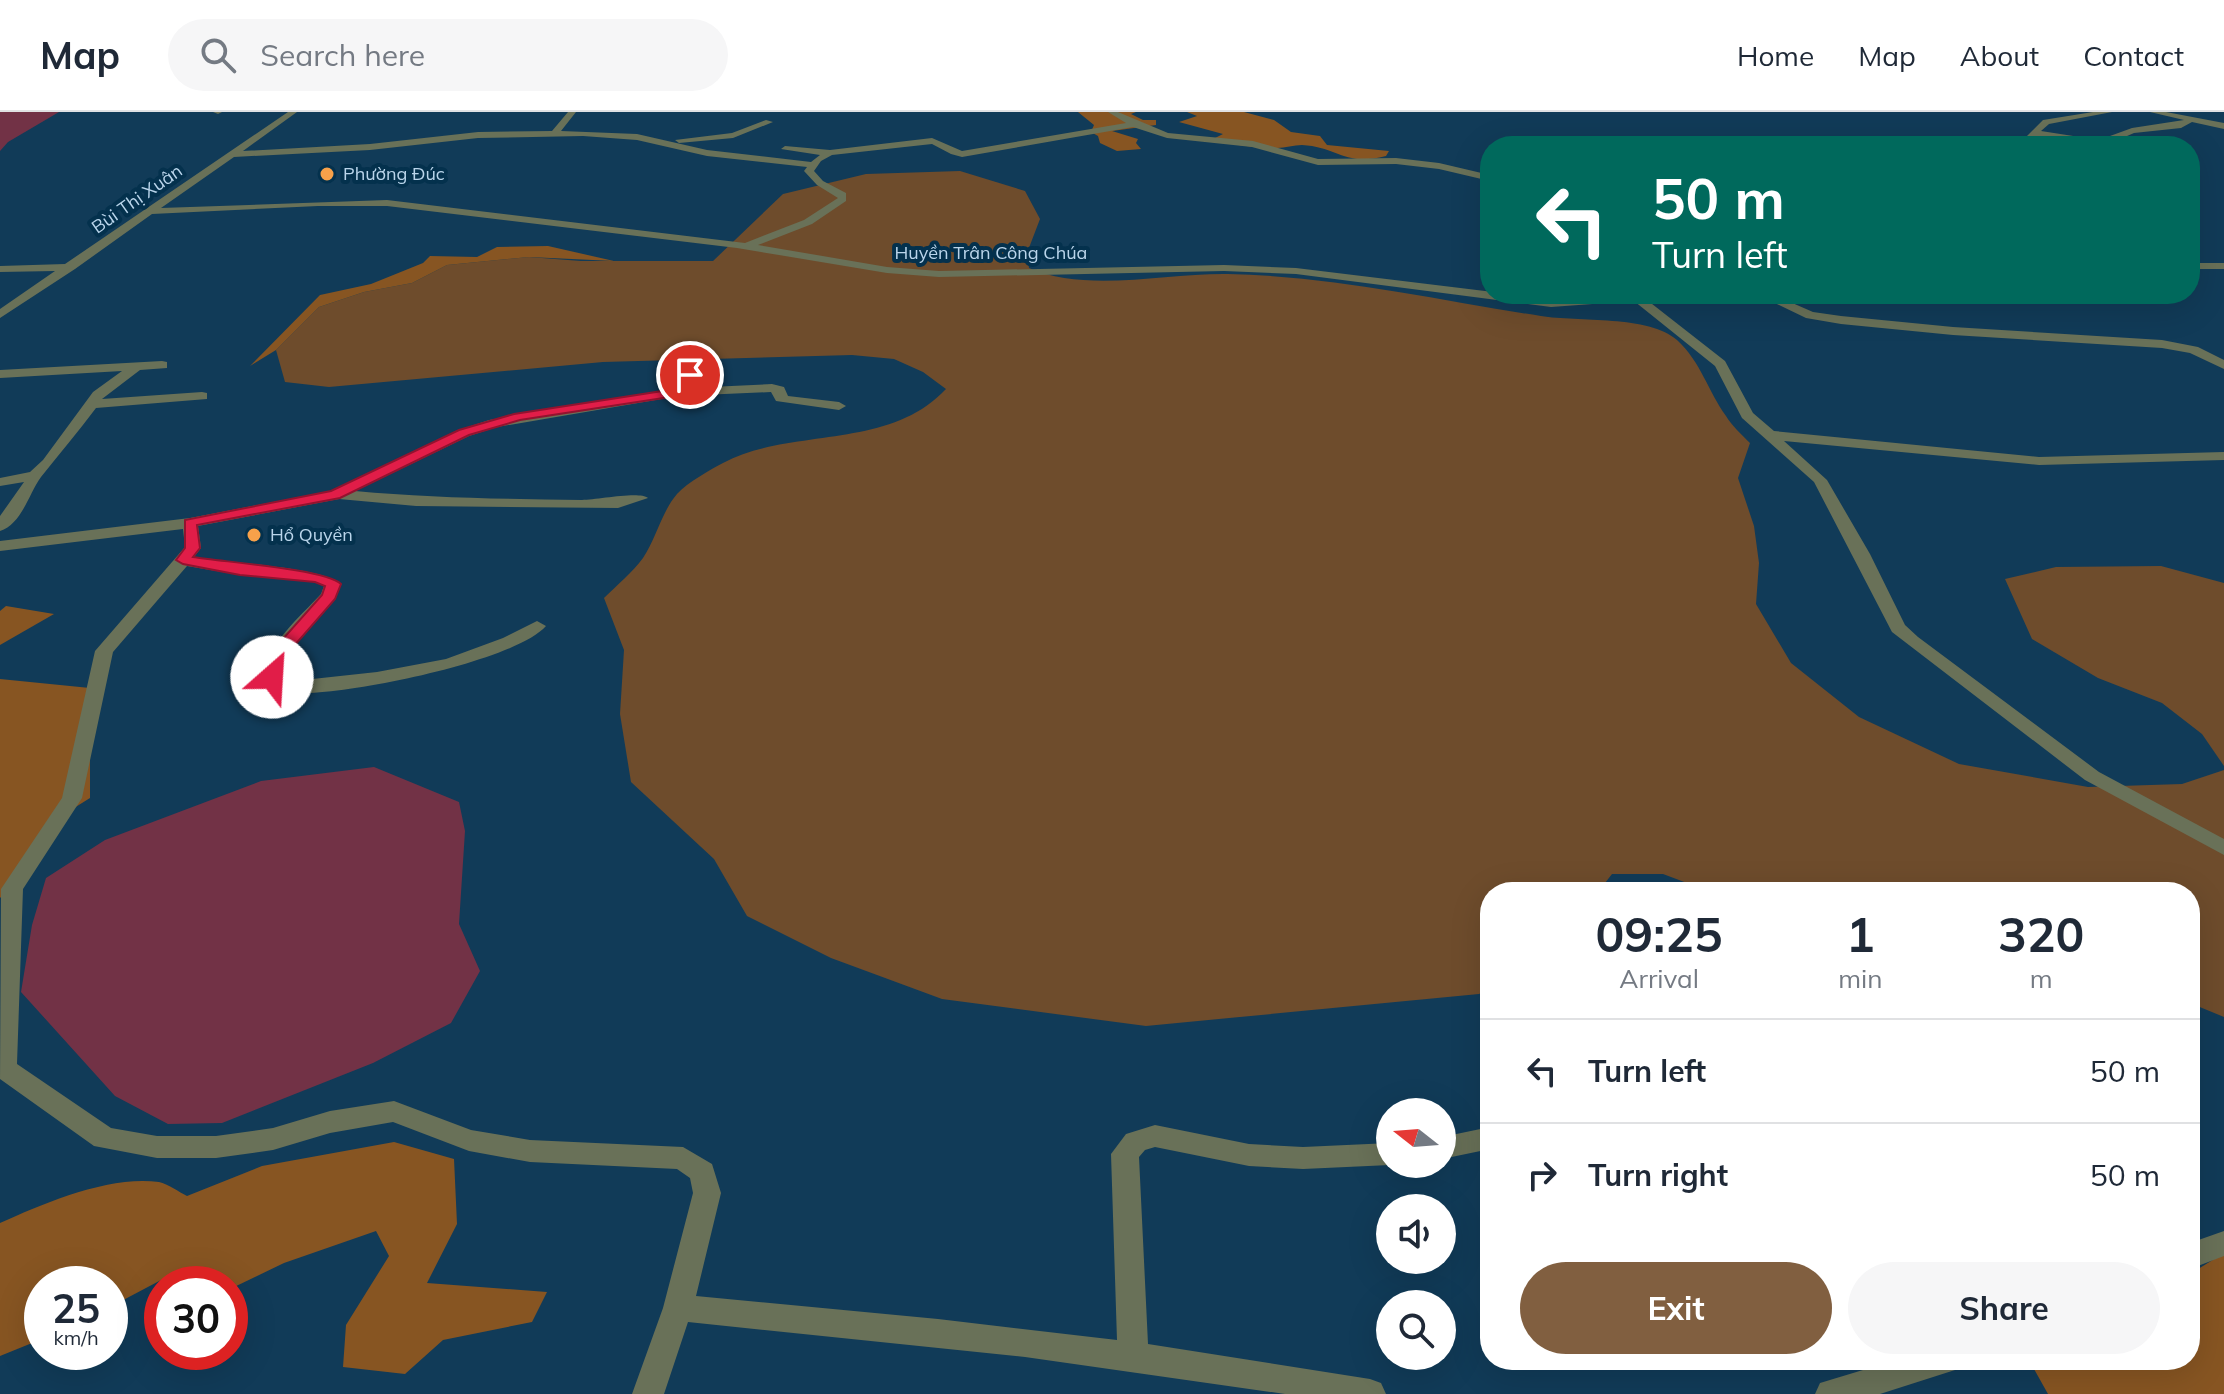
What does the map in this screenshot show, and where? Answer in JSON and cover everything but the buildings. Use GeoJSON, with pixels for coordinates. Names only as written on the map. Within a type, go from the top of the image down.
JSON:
{"type":"FeatureCollection","features":[{"type":"Feature","properties":{"kind":"street","name":"Bùi Thị Xuân"},"geometry":{"type":"LineString","coordinates":[[0,314],[293,112]]}},
{"type":"Feature","properties":{"kind":"street"},"geometry":{"type":"LineString","coordinates":[[554,134],[572,112]]}},
{"type":"Feature","properties":{"kind":"street"},"geometry":{"type":"LineString","coordinates":[[1112,112],[1134,124],[1190,139],[1253,144],[1318,162],[1396,161],[1439,166],[1480,176]]}},
{"type":"Feature","properties":{"kind":"street"},"geometry":{"type":"LineString","coordinates":[[2041,112],[2046,122]]}},
{"type":"Feature","properties":{"kind":"street"},"geometry":{"type":"LineString","coordinates":[[2032,136],[2046,122],[2108,112]]}},
{"type":"Feature","properties":{"kind":"street"},"geometry":{"type":"LineString","coordinates":[[2154,112],[2224,126]]}},
{"type":"Feature","properties":{"kind":"street"},"geometry":{"type":"LineString","coordinates":[[2120,136],[2189,121]]}},
{"type":"Feature","properties":{"kind":"street"},"geometry":{"type":"LineString","coordinates":[[651,141],[723,136],[769,122]]}},
{"type":"Feature","properties":{"kind":"street"},"geometry":{"type":"LineString","coordinates":[[785,149],[830,153],[932,141],[943,143],[954,154],[971,154],[1134,124]]}},
{"type":"Feature","properties":{"kind":"street"},"geometry":{"type":"LineString","coordinates":[[2035,133],[2053,136]]}},
{"type":"Feature","properties":{"kind":"street"},"geometry":{"type":"LineString","coordinates":[[233,154],[370,147],[455,136],[554,134],[630,136],[707,153],[811,165],[830,153]]}},
{"type":"Feature","properties":{"kind":"street"},"geometry":{"type":"LineString","coordinates":[[745,247],[796,228],[843,199],[842,194],[813,177],[809,171],[811,165]]}},
{"type":"Feature","properties":{"kind":"street","name":"Huyền Trân Công Chúa"},"geometry":{"type":"LineString","coordinates":[[152,211],[387,203],[745,247],[887,270],[939,274],[1224,268],[1296,271],[1480,294]]}},
{"type":"Feature","properties":{"kind":"street"},"geometry":{"type":"LineString","coordinates":[[2200,266],[2224,266]]}},
{"type":"Feature","properties":{"kind":"street"},"geometry":{"type":"LineString","coordinates":[[0,269],[71,267]]}},
{"type":"Feature","properties":{"kind":"street"},"geometry":{"type":"LineString","coordinates":[[1645,304],[1720,364],[1747,415],[1820,480],[1862,554],[1898,628],[2092,776],[2224,848]]}},
{"type":"Feature","properties":{"kind":"street"},"geometry":{"type":"LineString","coordinates":[[1784,304],[1822,317],[1953,331],[2162,344],[2194,350],[2224,365]]}},
{"type":"Feature","properties":{"kind":"street"},"geometry":{"type":"LineString","coordinates":[[0,374],[162,365]]}},
{"type":"Feature","properties":{"kind":"street"},"geometry":{"type":"LineString","coordinates":[[0,526],[19,504],[35,475],[48,463],[91,404],[137,366]]}},
{"type":"Feature","properties":{"kind":"street"},"geometry":{"type":"LineString","coordinates":[[679,392],[690,375]]}},
{"type":"Feature","properties":{"kind":"street"},"geometry":{"type":"LineString","coordinates":[[0,546],[190,523],[335,495],[464,433],[494,423],[679,392],[772,388],[779,390],[781,398],[786,400],[839,406]]}},
{"type":"Feature","properties":{"kind":"street"},"geometry":{"type":"LineString","coordinates":[[91,404],[202,396]]}},
{"type":"Feature","properties":{"kind":"street"},"geometry":{"type":"LineString","coordinates":[[1768,435],[2039,461],[2224,456]]}},
{"type":"Feature","properties":{"kind":"street"},"geometry":{"type":"LineString","coordinates":[[0,482],[35,475]]}},
{"type":"Feature","properties":{"kind":"street"},"geometry":{"type":"LineString","coordinates":[[335,495],[416,501],[587,505],[640,498]]}},
{"type":"Feature","properties":{"kind":"street"},"geometry":{"type":"LineString","coordinates":[[190,523],[193,548],[104,651],[72,798],[12,889],[4,1068],[104,1138],[157,1147],[216,1147],[273,1139],[330,1122],[394,1111],[469,1140],[530,1151],[683,1158],[702,1172],[707,1193],[678,1308],[648,1394]]}},
{"type":"Feature","properties":{"kind":"street"},"geometry":{"type":"LineString","coordinates":[[183,560],[240,570],[318,577],[333,584],[329,596],[279,653],[272,670],[276,682],[294,687],[377,678],[450,664],[496,648],[537,626]]}},
{"type":"Feature","properties":{"kind":"street"},"geometry":{"type":"LineString","coordinates":[[1133,1355],[1125,1154],[1136,1142],[1155,1136],[1249,1155],[1303,1158],[1376,1155]]}},
{"type":"Feature","properties":{"kind":"street"},"geometry":{"type":"LineString","coordinates":[[1456,1145],[1480,1140]]}},
{"type":"Feature","properties":{"kind":"street"},"geometry":{"type":"LineString","coordinates":[[2200,1252],[2224,1243]]}},
{"type":"Feature","properties":{"kind":"street"},"geometry":{"type":"LineString","coordinates":[[678,1308],[899,1327],[1133,1355],[1370,1394]]}},
{"type":"Feature","properties":{"kind":"street"},"geometry":{"type":"LineString","coordinates":[[1831,1394],[1909,1370]]}},
{"type":"Feature","properties":{"kind":"shaded area"},"geometry":{"type":"Polygon","coordinates":[[[0,112],[59,112],[8,142],[0,151],[0,112]]]}},
{"type":"Feature","properties":{"kind":"shaded area"},"geometry":{"type":"Polygon","coordinates":[[[1078,112],[1136,112],[1131,114],[1143,120],[1156,120],[1156,125],[1112,131],[1138,139],[1136,143],[1141,149],[1117,151],[1100,143],[1098,136],[1091,132],[1094,125],[1078,112]]]}},
{"type":"Feature","properties":{"kind":"shaded area"},"geometry":{"type":"Polygon","coordinates":[[[1187,112],[1244,112],[1274,120],[1291,132],[1320,136],[1327,145],[1389,151],[1386,156],[1360,159],[1315,146],[1269,148],[1209,141],[1223,134],[1179,122],[1197,116],[1187,112]]]}},
{"type":"Feature","properties":{"kind":"shaded area"},"geometry":{"type":"Polygon","coordinates":[[[960,171],[1025,191],[1040,219],[1027,253],[1029,268],[1051,275],[1100,281],[1204,274],[1307,279],[1541,316],[1631,323],[1665,332],[1677,340],[1692,358],[1728,420],[1750,443],[1738,478],[1754,526],[1759,563],[1756,604],[1791,663],[1859,717],[1959,764],[2088,787],[2182,784],[2224,770],[2224,1017],[2200,1007],[2200,882],[1684,882],[1663,874],[1612,874],[1606,882],[1480,882],[1479,994],[1146,1026],[942,999],[831,958],[747,916],[714,859],[631,782],[620,714],[624,650],[604,598],[643,558],[677,494],[706,473],[749,452],[896,422],[923,409],[946,389],[923,372],[894,359],[852,355],[603,362],[329,387],[285,382],[276,350],[319,307],[364,292],[412,283],[447,265],[529,257],[581,261],[713,261],[783,194],[866,174],[960,171]]]}},
{"type":"Feature","properties":{"kind":"shaded area"},"geometry":{"type":"Polygon","coordinates":[[[548,246],[614,261],[529,257],[447,265],[412,283],[364,292],[319,307],[276,350],[250,366],[320,295],[371,284],[423,263],[430,256],[477,257],[497,247],[548,246]]]}},
{"type":"Feature","properties":{"kind":"shaded area"},"geometry":{"type":"Polygon","coordinates":[[[2161,566],[2224,583],[2224,766],[2202,734],[2162,703],[2098,678],[2032,639],[2005,579],[2056,567],[2161,566]]]}},
{"type":"Feature","properties":{"kind":"shaded area"},"geometry":{"type":"Polygon","coordinates":[[[6,606],[54,614],[0,645],[0,611],[6,606]]]}},
{"type":"Feature","properties":{"kind":"shaded area"},"geometry":{"type":"Polygon","coordinates":[[[0,679],[90,688],[90,798],[66,813],[32,866],[0,898],[0,679]]]}},
{"type":"Feature","properties":{"kind":"shaded area"},"geometry":{"type":"Polygon","coordinates":[[[374,767],[459,802],[465,831],[459,924],[480,971],[451,1023],[373,1063],[222,1123],[168,1124],[115,1096],[21,992],[32,925],[46,878],[105,840],[261,781],[374,767]]]}},
{"type":"Feature","properties":{"kind":"shaded area"},"geometry":{"type":"Polygon","coordinates":[[[394,1142],[454,1159],[457,1224],[427,1283],[547,1292],[532,1322],[443,1340],[405,1374],[343,1367],[346,1325],[389,1256],[376,1231],[284,1263],[248,1280],[248,1266],[144,1266],[144,1289],[128,1297],[128,1266],[24,1266],[24,1346],[0,1356],[0,1223],[57,1199],[99,1187],[140,1181],[159,1182],[187,1196],[262,1166],[394,1142]]]}},
{"type":"Feature","properties":{"kind":"shaded area"},"geometry":{"type":"Polygon","coordinates":[[[2224,1253],[2224,1394],[2048,1394],[2035,1370],[2200,1370],[2200,1268],[2224,1253]]]}},
{"type":"Feature","properties":{"kind":"place","name":"Phường Đúc"},"geometry":{"type":"Point","coordinates":[327,174]}},
{"type":"Feature","properties":{"kind":"place","name":"Hổ Quyền"},"geometry":{"type":"Point","coordinates":[254,535]}},
{"type":"Feature","properties":{"kind":"route"},"geometry":{"type":"LineString","coordinates":[[272,677],[279,653],[329,596],[333,584],[318,577],[240,570],[183,560],[193,548],[190,523],[335,495],[464,433],[518,417],[679,392],[690,375]]}}]}
